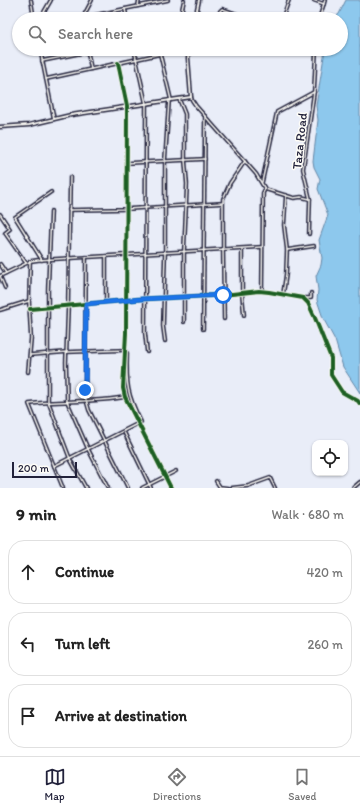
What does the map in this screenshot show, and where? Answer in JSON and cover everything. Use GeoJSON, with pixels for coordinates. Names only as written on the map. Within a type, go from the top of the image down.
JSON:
{"type":"FeatureCollection","features":[{"type":"Feature","properties":{"kind":"street"},"geometry":{"type":"LineString","coordinates":[[31,0],[33,12]]}},
{"type":"Feature","properties":{"kind":"street"},"geometry":{"type":"LineString","coordinates":[[44,12],[51,0]]}},
{"type":"Feature","properties":{"kind":"street"},"geometry":{"type":"LineString","coordinates":[[85,12],[92,0]]}},
{"type":"Feature","properties":{"kind":"street"},"geometry":{"type":"LineString","coordinates":[[138,6],[139,0]]}},
{"type":"Feature","properties":{"kind":"street"},"geometry":{"type":"LineString","coordinates":[[111,12],[168,0]]}},
{"type":"Feature","properties":{"kind":"street"},"geometry":{"type":"LineString","coordinates":[[181,12],[184,0]]}},
{"type":"Feature","properties":{"kind":"street"},"geometry":{"type":"LineString","coordinates":[[196,12],[199,0]]}},
{"type":"Feature","properties":{"kind":"street"},"geometry":{"type":"LineString","coordinates":[[285,12],[289,0]]}},
{"type":"Feature","properties":{"kind":"street"},"geometry":{"type":"LineString","coordinates":[[313,0],[324,4]]}},
{"type":"Feature","properties":{"kind":"street"},"geometry":{"type":"LineString","coordinates":[[321,12],[325,0]]}},
{"type":"Feature","properties":{"kind":"street"},"geometry":{"type":"LineString","coordinates":[[220,12],[222,10],[229,12]]}},
{"type":"Feature","properties":{"kind":"street"},"geometry":{"type":"LineString","coordinates":[[41,56],[54,119]]}},
{"type":"Feature","properties":{"kind":"street"},"geometry":{"type":"LineString","coordinates":[[42,61],[62,56]]}},
{"type":"Feature","properties":{"kind":"street"},"geometry":{"type":"LineString","coordinates":[[88,56],[91,69]]}},
{"type":"Feature","properties":{"kind":"street"},"geometry":{"type":"LineString","coordinates":[[135,56],[146,104],[145,333],[147,352]]}},
{"type":"Feature","properties":{"kind":"street"},"geometry":{"type":"LineString","coordinates":[[46,79],[150,56]]}},
{"type":"Feature","properties":{"kind":"street"},"geometry":{"type":"LineString","coordinates":[[160,56],[170,100],[165,161],[163,326],[165,341]]}},
{"type":"Feature","properties":{"kind":"street"},"geometry":{"type":"LineString","coordinates":[[188,56],[192,100],[245,161],[262,182],[265,189],[263,193],[262,291]]}},
{"type":"Feature","properties":{"kind":"street","name":"Taza Road"},"geometry":{"type":"LineString","coordinates":[[309,234],[310,199],[303,169],[314,92],[316,56]]}},
{"type":"Feature","properties":{"kind":"street"},"geometry":{"type":"LineString","coordinates":[[118,63],[127,106],[128,209],[126,255],[126,350],[123,388],[125,397],[171,488]]}},
{"type":"Feature","properties":{"kind":"street"},"geometry":{"type":"LineString","coordinates":[[262,182],[276,112],[314,92]]}},
{"type":"Feature","properties":{"kind":"street"},"geometry":{"type":"LineString","coordinates":[[0,127],[29,125],[71,115],[191,97]]}},
{"type":"Feature","properties":{"kind":"street"},"geometry":{"type":"LineString","coordinates":[[179,99],[185,114],[185,160],[187,184],[184,251],[184,322]]}},
{"type":"Feature","properties":{"kind":"street"},"geometry":{"type":"LineString","coordinates":[[203,329],[205,116]]}},
{"type":"Feature","properties":{"kind":"street"},"geometry":{"type":"LineString","coordinates":[[127,163],[205,159]]}},
{"type":"Feature","properties":{"kind":"street"},"geometry":{"type":"LineString","coordinates":[[224,319],[223,203],[226,190],[245,161]]}},
{"type":"Feature","properties":{"kind":"street"},"geometry":{"type":"LineString","coordinates":[[70,177],[67,401],[88,449],[108,488]]}},
{"type":"Feature","properties":{"kind":"street"},"geometry":{"type":"LineString","coordinates":[[265,189],[294,198],[301,197],[310,199]]}},
{"type":"Feature","properties":{"kind":"street"},"geometry":{"type":"LineString","coordinates":[[42,260],[15,217],[51,192]]}},
{"type":"Feature","properties":{"kind":"street"},"geometry":{"type":"LineString","coordinates":[[283,295],[287,250],[284,224],[286,195]]}},
{"type":"Feature","properties":{"kind":"street"},"geometry":{"type":"LineString","coordinates":[[69,210],[128,209],[223,203]]}},
{"type":"Feature","properties":{"kind":"street"},"geometry":{"type":"LineString","coordinates":[[51,211],[48,307],[48,402],[70,459],[86,488]]}},
{"type":"Feature","properties":{"kind":"street"},"geometry":{"type":"LineString","coordinates":[[0,214],[10,229],[5,233],[26,264]]}},
{"type":"Feature","properties":{"kind":"street"},"geometry":{"type":"LineString","coordinates":[[287,250],[314,246]]}},
{"type":"Feature","properties":{"kind":"street"},"geometry":{"type":"LineString","coordinates":[[5,288],[0,276],[30,262],[42,260],[262,247]]}},
{"type":"Feature","properties":{"kind":"street"},"geometry":{"type":"LineString","coordinates":[[242,248],[242,293],[244,315]]}},
{"type":"Feature","properties":{"kind":"street"},"geometry":{"type":"LineString","coordinates":[[106,256],[106,302]]}},
{"type":"Feature","properties":{"kind":"street"},"geometry":{"type":"LineString","coordinates":[[86,257],[86,351],[84,382],[86,400],[128,488]]}},
{"type":"Feature","properties":{"kind":"street"},"geometry":{"type":"LineString","coordinates":[[28,372],[31,338],[29,302],[30,262]]}},
{"type":"Feature","properties":{"kind":"street"},"geometry":{"type":"LineString","coordinates":[[0,264],[6,273]]}},
{"type":"Feature","properties":{"kind":"street"},"geometry":{"type":"LineString","coordinates":[[30,309],[126,300],[184,298],[262,291],[303,298],[314,297]]}},
{"type":"Feature","properties":{"kind":"street"},"geometry":{"type":"LineString","coordinates":[[310,293],[311,298]]}},
{"type":"Feature","properties":{"kind":"street"},"geometry":{"type":"LineString","coordinates":[[303,298],[308,303],[331,358],[331,375],[342,392],[358,401],[360,404]]}},
{"type":"Feature","properties":{"kind":"street"},"geometry":{"type":"LineString","coordinates":[[0,310],[29,302]]}},
{"type":"Feature","properties":{"kind":"street"},"geometry":{"type":"LineString","coordinates":[[29,355],[126,350]]}},
{"type":"Feature","properties":{"kind":"street"},"geometry":{"type":"LineString","coordinates":[[54,466],[142,422],[130,399],[127,387],[127,353],[125,353]]}},
{"type":"Feature","properties":{"kind":"street"},"geometry":{"type":"LineString","coordinates":[[63,488],[29,404],[125,397]]}},
{"type":"Feature","properties":{"kind":"street"},"geometry":{"type":"LineString","coordinates":[[123,432],[150,488]]}},
{"type":"Feature","properties":{"kind":"street"},"geometry":{"type":"LineString","coordinates":[[142,488],[176,471]]}},
{"type":"Feature","properties":{"kind":"street"},"geometry":{"type":"LineString","coordinates":[[231,488],[248,486],[270,478],[275,488]]}},
{"type":"Feature","properties":{"kind":"street"},"geometry":{"type":"LineString","coordinates":[[216,481],[220,487],[228,488]]}},
{"type":"Feature","properties":{"kind":"street"},"geometry":{"type":"LineString","coordinates":[[353,488],[360,482]]}},
{"type":"Feature","properties":{"kind":"water"},"geometry":{"type":"Polygon","coordinates":[[[346,0],[360,0],[360,393],[343,367],[335,340],[323,318],[317,300],[318,290],[316,276],[321,265],[322,258],[319,240],[328,215],[318,189],[320,179],[314,167],[313,161],[318,120],[316,106],[324,56],[348,56],[348,12],[340,12],[346,0]]]}},
{"type":"Feature","properties":{"kind":"cycle path"},"geometry":{"type":"LineString","coordinates":[[118,63],[127,106],[126,333],[123,388],[125,397],[171,488]]}},
{"type":"Feature","properties":{"kind":"cycle path"},"geometry":{"type":"LineString","coordinates":[[30,309],[141,299],[223,295],[259,291],[303,298],[308,303],[331,358],[331,375],[342,392],[358,401],[360,404]]}},
{"type":"Feature","properties":{"kind":"route"},"geometry":{"type":"LineString","coordinates":[[85,390],[84,371],[86,351],[86,304],[141,299],[223,295]]}}]}
